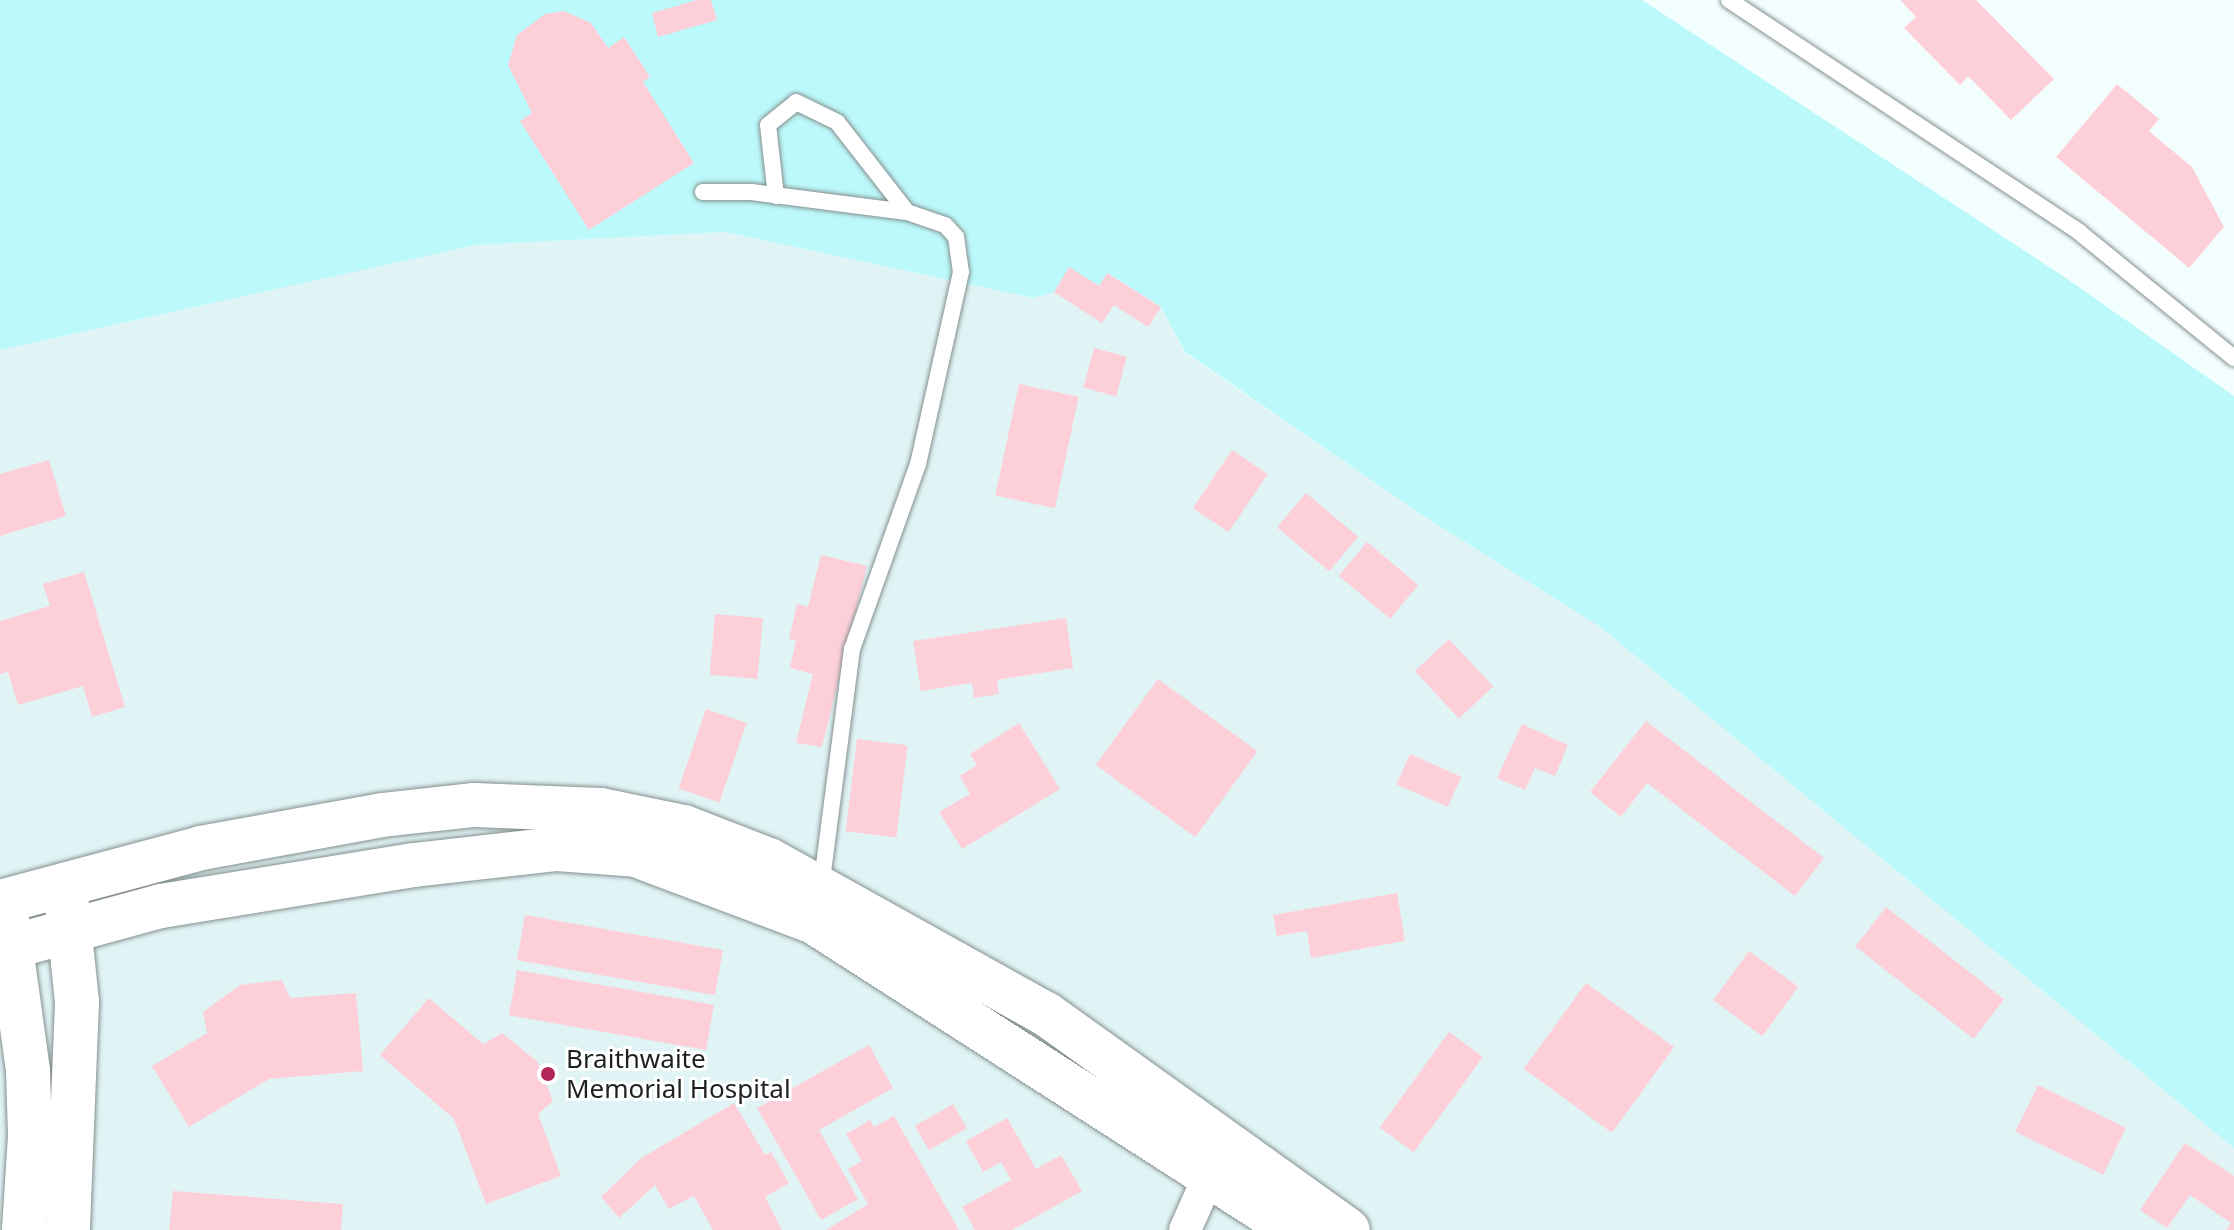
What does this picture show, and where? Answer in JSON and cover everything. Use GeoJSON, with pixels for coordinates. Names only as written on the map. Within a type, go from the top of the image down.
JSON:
{"type":"FeatureCollection","features":[{"type":"Feature","properties":{"kind":"street"},"geometry":{"type":"LineString","coordinates":[[24,1230],[28,1084],[6,949],[2,902],[201,848],[382,815],[474,805],[601,810],[684,827],[769,860],[1046,1014],[1218,1156],[1268,1211],[1348,1230]]}},
{"type":"Feature","properties":{"kind":"street"},"geometry":{"type":"LineString","coordinates":[[6,949],[161,906],[414,865],[557,849],[636,855],[814,922],[1218,1156]]}},
{"type":"Feature","properties":{"kind":"street"},"geometry":{"type":"LineString","coordinates":[[64,887],[73,932],[77,1002],[68,1230]]}},
{"type":"Feature","properties":{"kind":"street"},"geometry":{"type":"LineString","coordinates":[[1185,1230],[1218,1156]]}},
{"type":"Feature","properties":{"kind":"lane"},"geometry":{"type":"LineString","coordinates":[[1729,0],[2079,232],[2234,358]]}},
{"type":"Feature","properties":{"kind":"lane"},"geometry":{"type":"LineString","coordinates":[[776,196],[768,125],[796,102],[837,122],[907,212]]}},
{"type":"Feature","properties":{"kind":"lane"},"geometry":{"type":"LineString","coordinates":[[703,192],[776,196],[907,212],[945,225],[956,237],[961,272],[918,464],[852,649],[821,888]]}},
{"type":"Feature","properties":{"kind":"shaded area"},"geometry":{"type":"Polygon","coordinates":[[[0,0],[1642,0],[2063,276],[2234,396],[2234,1148],[1599,626],[1422,515],[1185,352],[1161,307],[1108,273],[1099,286],[1069,268],[1054,292],[1033,298],[725,232],[476,245],[0,350],[0,0]]]}},
{"type":"Feature","properties":{"kind":"shaded area"},"geometry":{"type":"Polygon","coordinates":[[[725,232],[1033,298],[1069,267],[1098,286],[1108,273],[1161,307],[1185,353],[1422,515],[1599,626],[2234,1148],[2234,1230],[0,1230],[0,350],[475,245],[725,232]]]}},
{"type":"Feature","properties":{"kind":"building"},"geometry":{"type":"Polygon","coordinates":[[[697,0],[711,0],[717,20],[658,37],[652,13],[697,0]]]}},
{"type":"Feature","properties":{"kind":"building"},"geometry":{"type":"Polygon","coordinates":[[[1900,0],[1976,0],[2054,79],[2011,120],[1968,76],[1960,85],[1904,28],[1916,17],[1900,0]]]}},
{"type":"Feature","properties":{"kind":"building"},"geometry":{"type":"Polygon","coordinates":[[[564,11],[591,23],[608,48],[624,37],[650,77],[643,82],[694,163],[589,230],[520,121],[532,113],[508,65],[517,35],[545,14],[564,11]]]}},
{"type":"Feature","properties":{"kind":"building"},"geometry":{"type":"Polygon","coordinates":[[[2117,84],[2159,119],[2149,131],[2192,167],[2224,227],[2189,268],[2056,157],[2117,84]]]}},
{"type":"Feature","properties":{"kind":"building"},"geometry":{"type":"Polygon","coordinates":[[[1069,267],[1099,286],[1107,273],[1161,307],[1148,327],[1114,305],[1102,323],[1054,292],[1069,267]]]}},
{"type":"Feature","properties":{"kind":"building"},"geometry":{"type":"Polygon","coordinates":[[[1094,348],[1127,357],[1116,396],[1083,388],[1094,348]]]}},
{"type":"Feature","properties":{"kind":"building"},"geometry":{"type":"Polygon","coordinates":[[[1019,384],[1079,397],[1055,508],[995,496],[1019,384]]]}},
{"type":"Feature","properties":{"kind":"building"},"geometry":{"type":"Polygon","coordinates":[[[1232,450],[1268,474],[1229,532],[1193,508],[1232,450]]]}},
{"type":"Feature","properties":{"kind":"building"},"geometry":{"type":"Polygon","coordinates":[[[49,460],[66,516],[0,536],[0,474],[49,460]]]}},
{"type":"Feature","properties":{"kind":"building"},"geometry":{"type":"Polygon","coordinates":[[[1306,493],[1358,537],[1329,571],[1277,527],[1306,493]]]}},
{"type":"Feature","properties":{"kind":"building"},"geometry":{"type":"Polygon","coordinates":[[[1367,542],[1418,585],[1390,619],[1339,576],[1367,542]]]}},
{"type":"Feature","properties":{"kind":"building"},"geometry":{"type":"Polygon","coordinates":[[[821,555],[867,566],[822,747],[796,743],[813,674],[790,668],[796,640],[789,639],[797,604],[808,607],[821,555]]]}},
{"type":"Feature","properties":{"kind":"building"},"geometry":{"type":"Polygon","coordinates":[[[84,572],[125,707],[92,717],[83,686],[18,705],[8,672],[0,674],[0,621],[50,606],[43,584],[84,572]]]}},
{"type":"Feature","properties":{"kind":"building"},"geometry":{"type":"Polygon","coordinates":[[[715,614],[763,618],[758,679],[710,675],[715,614]]]}},
{"type":"Feature","properties":{"kind":"building"},"geometry":{"type":"Polygon","coordinates":[[[1066,618],[1073,668],[997,680],[999,694],[974,698],[972,683],[921,691],[913,641],[1066,618]]]}},
{"type":"Feature","properties":{"kind":"building"},"geometry":{"type":"Polygon","coordinates":[[[1449,639],[1493,687],[1459,719],[1415,671],[1449,639]]]}},
{"type":"Feature","properties":{"kind":"building"},"geometry":{"type":"Polygon","coordinates":[[[1158,679],[1258,751],[1195,837],[1096,765],[1158,679]]]}},
{"type":"Feature","properties":{"kind":"building"},"geometry":{"type":"Polygon","coordinates":[[[706,709],[747,723],[719,802],[679,788],[706,709]]]}},
{"type":"Feature","properties":{"kind":"building"},"geometry":{"type":"Polygon","coordinates":[[[1646,721],[1824,858],[1795,896],[1647,783],[1621,817],[1590,792],[1646,721]]]}},
{"type":"Feature","properties":{"kind":"building"},"geometry":{"type":"Polygon","coordinates":[[[1019,723],[1060,789],[962,849],[939,812],[970,794],[960,776],[977,765],[970,754],[1019,723]]]}},
{"type":"Feature","properties":{"kind":"building"},"geometry":{"type":"Polygon","coordinates":[[[1522,724],[1568,745],[1555,776],[1535,768],[1525,790],[1497,778],[1522,724]]]}},
{"type":"Feature","properties":{"kind":"building"},"geometry":{"type":"Polygon","coordinates":[[[857,739],[908,745],[896,838],[846,831],[857,739]]]}},
{"type":"Feature","properties":{"kind":"building"},"geometry":{"type":"Polygon","coordinates":[[[1410,754],[1461,777],[1448,807],[1397,784],[1410,754]]]}},
{"type":"Feature","properties":{"kind":"building"},"geometry":{"type":"Polygon","coordinates":[[[1397,893],[1405,941],[1311,958],[1307,931],[1277,936],[1273,915],[1397,893]]]}},
{"type":"Feature","properties":{"kind":"building"},"geometry":{"type":"Polygon","coordinates":[[[1886,907],[2004,999],[1973,1039],[1855,946],[1886,907]]]}},
{"type":"Feature","properties":{"kind":"building"},"geometry":{"type":"Polygon","coordinates":[[[525,915],[723,950],[715,995],[517,960],[525,915]]]}},
{"type":"Feature","properties":{"kind":"building"},"geometry":{"type":"Polygon","coordinates":[[[1749,951],[1798,987],[1762,1036],[1713,1000],[1749,951]]]}},
{"type":"Feature","properties":{"kind":"building"},"geometry":{"type":"Polygon","coordinates":[[[517,970],[714,1005],[706,1050],[509,1015],[517,970]]]}},
{"type":"Feature","properties":{"kind":"building"},"geometry":{"type":"Polygon","coordinates":[[[282,980],[290,998],[356,993],[363,1071],[269,1079],[189,1127],[152,1066],[207,1033],[203,1012],[240,985],[282,980]]]}},
{"type":"Feature","properties":{"kind":"building"},"geometry":{"type":"Polygon","coordinates":[[[1586,983],[1674,1047],[1612,1133],[1524,1069],[1586,983]]]}},
{"type":"Feature","properties":{"kind":"building"},"geometry":{"type":"Polygon","coordinates":[[[429,998],[483,1044],[502,1033],[538,1062],[553,1101],[538,1114],[561,1176],[486,1204],[454,1119],[380,1055],[429,998]]]}},
{"type":"Feature","properties":{"kind":"building"},"geometry":{"type":"Polygon","coordinates":[[[1449,1032],[1483,1057],[1414,1152],[1380,1127],[1449,1032]]]}},
{"type":"Feature","properties":{"kind":"building"},"geometry":{"type":"Polygon","coordinates":[[[869,1045],[893,1088],[819,1130],[858,1199],[821,1220],[757,1108],[869,1045]]]}},
{"type":"Feature","properties":{"kind":"building"},"geometry":{"type":"Polygon","coordinates":[[[2038,1085],[2126,1128],[2103,1175],[2015,1132],[2038,1085]]]}},
{"type":"Feature","properties":{"kind":"building"},"geometry":{"type":"Polygon","coordinates":[[[734,1103],[765,1155],[771,1152],[789,1183],[765,1197],[782,1230],[713,1230],[694,1196],[669,1209],[655,1185],[619,1218],[601,1197],[640,1159],[734,1103]]]}},
{"type":"Feature","properties":{"kind":"building"},"geometry":{"type":"Polygon","coordinates":[[[953,1104],[967,1128],[929,1150],[915,1126],[953,1104]]]}},
{"type":"Feature","properties":{"kind":"building"},"geometry":{"type":"Polygon","coordinates":[[[894,1116],[959,1230],[826,1230],[868,1204],[848,1169],[862,1161],[846,1134],[870,1120],[874,1127],[894,1116]]]}},
{"type":"Feature","properties":{"kind":"building"},"geometry":{"type":"Polygon","coordinates":[[[1007,1118],[1036,1169],[1061,1155],[1082,1191],[1012,1230],[975,1230],[962,1207],[1011,1180],[1001,1162],[983,1172],[966,1141],[1007,1118]]]}},
{"type":"Feature","properties":{"kind":"building"},"geometry":{"type":"Polygon","coordinates":[[[2185,1143],[2234,1176],[2234,1230],[2226,1230],[2231,1223],[2190,1195],[2167,1228],[2140,1210],[2185,1143]]]}},
{"type":"Feature","properties":{"kind":"building"},"geometry":{"type":"Polygon","coordinates":[[[173,1191],[343,1204],[341,1230],[169,1230],[173,1191]]]}},
{"type":"Feature","properties":{"kind":"place","name":"Braithwaite Memorial Hospital"},"geometry":{"type":"Point","coordinates":[548,1074]}}]}
